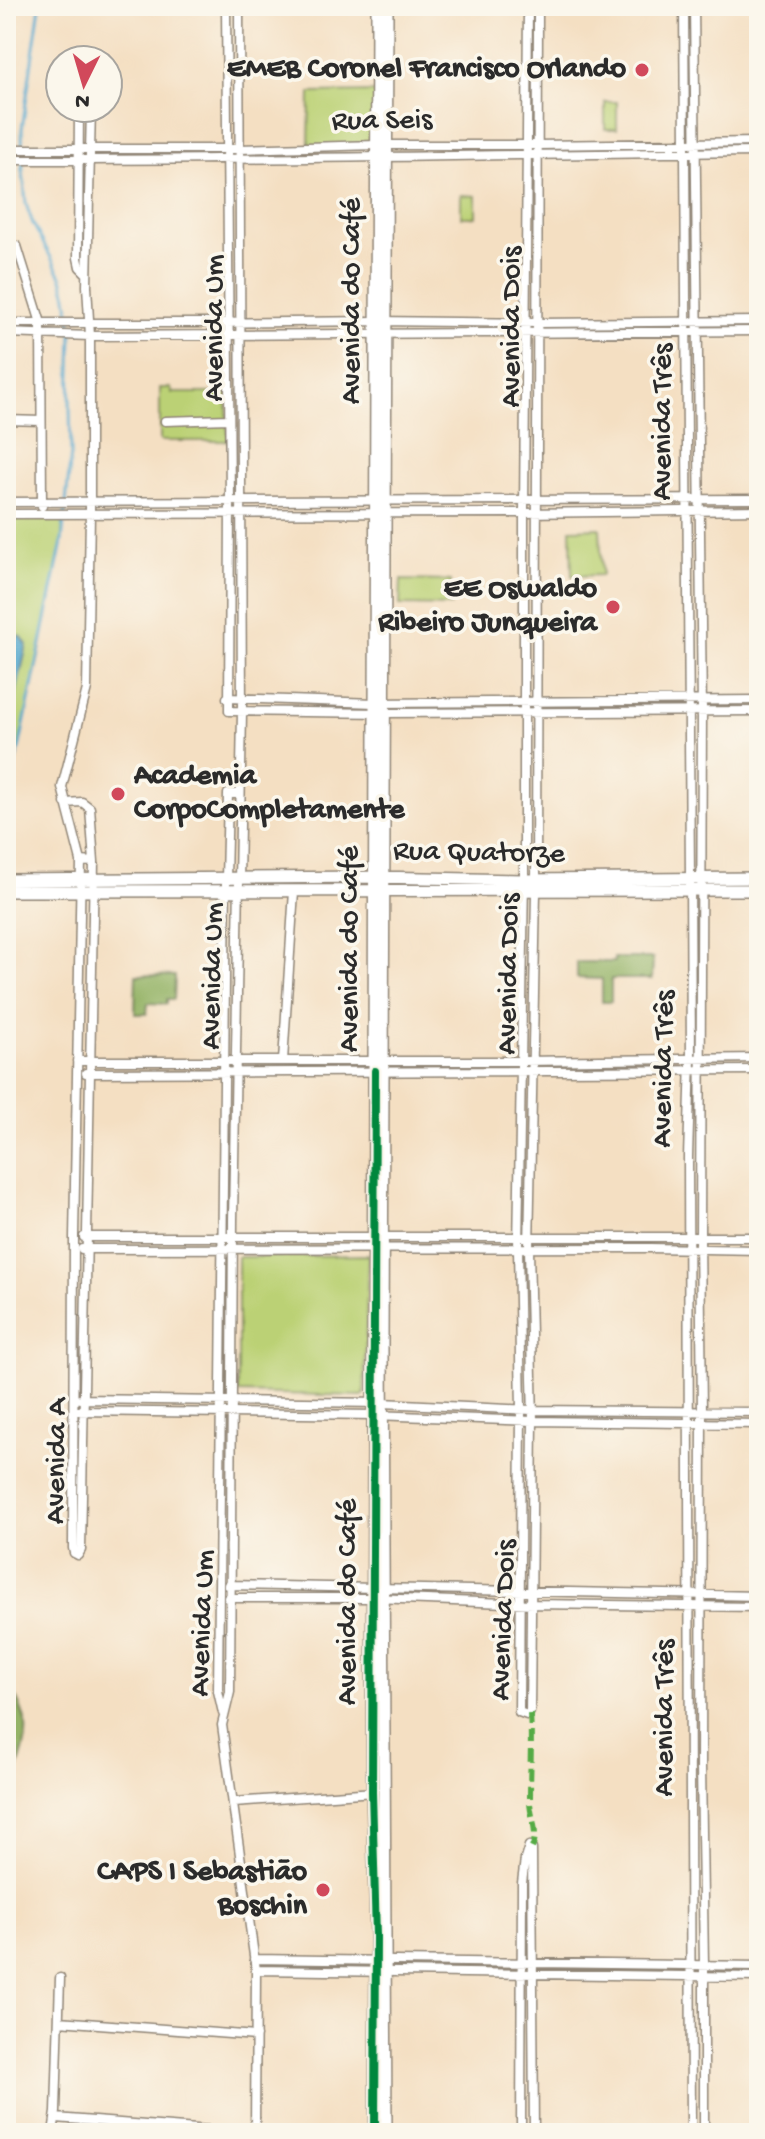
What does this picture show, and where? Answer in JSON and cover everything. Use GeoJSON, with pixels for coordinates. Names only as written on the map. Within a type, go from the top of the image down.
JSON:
{"type":"FeatureCollection","features":[{"type":"Feature","properties":{"kind":"main road","name":"Avenida do Café"},"geometry":{"type":"LineString","coordinates":[[377,6],[382,151]]}},
{"type":"Feature","properties":{"kind":"main road","name":"Avenida do Café"},"geometry":{"type":"LineString","coordinates":[[386,2133],[378,1792],[378,1242],[382,151],[387,6]]}},
{"type":"Feature","properties":{"kind":"main road","name":"Rua Quatorze"},"geometry":{"type":"LineString","coordinates":[[6,891],[94,885],[233,885],[380,877],[530,886]]}},
{"type":"Feature","properties":{"kind":"main road","name":"Rua Quatorze"},"geometry":{"type":"LineString","coordinates":[[233,885],[294,891],[380,891],[696,884],[759,878]]}},
{"type":"Feature","properties":{"kind":"main road","name":"Rua Quatorze"},"geometry":{"type":"LineString","coordinates":[[6,880],[80,886]]}},
{"type":"Feature","properties":{"kind":"main road","name":"Rua Quatorze"},"geometry":{"type":"LineString","coordinates":[[696,884],[759,890]]}},
{"type":"Feature","properties":{"kind":"main road","name":"Avenida do Café"},"geometry":{"type":"LineString","coordinates":[[375,2133],[380,1965]]}},
{"type":"Feature","properties":{"kind":"street","name":"Avenida Um"},"geometry":{"type":"LineString","coordinates":[[226,6],[230,501],[227,698],[230,712],[242,712]]}},
{"type":"Feature","properties":{"kind":"street","name":"Avenida Um"},"geometry":{"type":"LineString","coordinates":[[224,1714],[219,1698],[219,1585],[224,1061],[242,712],[239,6]]}},
{"type":"Feature","properties":{"kind":"street","name":"Avenida Dois"},"geometry":{"type":"LineString","coordinates":[[528,6],[524,701],[530,886],[533,1061],[529,1249],[533,1604],[530,1712],[527,1715],[519,1712],[521,1409],[518,1238],[522,1061],[530,886],[537,713],[538,6]]}},
{"type":"Feature","properties":{"kind":"street","name":"Avenida Três"},"geometry":{"type":"LineString","coordinates":[[684,6],[687,321],[692,332],[700,510],[702,701],[690,1070],[691,2133]]}},
{"type":"Feature","properties":{"kind":"street","name":"Avenida Três"},"geometry":{"type":"LineString","coordinates":[[694,6],[697,321],[692,332],[687,499],[689,701],[702,1059],[704,2133]]}},
{"type":"Feature","properties":{"kind":"street"},"geometry":{"type":"LineString","coordinates":[[227,66],[239,66]]}},
{"type":"Feature","properties":{"kind":"street","name":"Avenida A"},"geometry":{"type":"LineString","coordinates":[[79,124],[78,258],[80,267],[87,274]]}},
{"type":"Feature","properties":{"kind":"street","name":"Avenida A"},"geometry":{"type":"LineString","coordinates":[[78,1411],[73,1548],[78,1555],[81,1550],[78,1399],[74,1237],[81,861],[63,785],[86,696],[90,514],[87,274],[91,124]]}},
{"type":"Feature","properties":{"kind":"street","name":"Rua Seis"},"geometry":{"type":"LineString","coordinates":[[8,160],[239,160],[528,145],[759,142]]}},
{"type":"Feature","properties":{"kind":"street","name":"Rua Seis"},"geometry":{"type":"LineString","coordinates":[[8,149],[239,149],[528,156],[759,152]]}},
{"type":"Feature","properties":{"kind":"street"},"geometry":{"type":"LineString","coordinates":[[17,246],[41,323],[42,515]]}},
{"type":"Feature","properties":{"kind":"street"},"geometry":{"type":"LineString","coordinates":[[6,323],[239,323],[527,333],[538,328],[759,321]]}},
{"type":"Feature","properties":{"kind":"street"},"geometry":{"type":"LineString","coordinates":[[6,333],[239,335],[527,323],[538,328],[759,331]]}},
{"type":"Feature","properties":{"kind":"street"},"geometry":{"type":"LineString","coordinates":[[165,421],[229,419]]}},
{"type":"Feature","properties":{"kind":"street"},"geometry":{"type":"LineString","coordinates":[[6,420],[41,421]]}},
{"type":"Feature","properties":{"kind":"street"},"geometry":{"type":"LineString","coordinates":[[6,514],[241,514],[525,501],[759,499]]}},
{"type":"Feature","properties":{"kind":"street"},"geometry":{"type":"LineString","coordinates":[[6,502],[241,501],[524,513],[759,510]]}},
{"type":"Feature","properties":{"kind":"street"},"geometry":{"type":"LineString","coordinates":[[227,698],[525,713],[759,711]]}},
{"type":"Feature","properties":{"kind":"street"},"geometry":{"type":"LineString","coordinates":[[242,712],[524,701],[759,700]]}},
{"type":"Feature","properties":{"kind":"street","name":"Avenida A"},"geometry":{"type":"LineString","coordinates":[[65,803],[82,802],[90,808],[94,862],[86,1249],[78,1399]]}},
{"type":"Feature","properties":{"kind":"street"},"geometry":{"type":"LineString","coordinates":[[81,861],[94,862]]}},
{"type":"Feature","properties":{"kind":"street","name":"Avenida Um"},"geometry":{"type":"LineString","coordinates":[[224,1714],[229,1698],[236,1072],[233,885]]}},
{"type":"Feature","properties":{"kind":"street"},"geometry":{"type":"LineString","coordinates":[[283,1061],[294,891]]}},
{"type":"Feature","properties":{"kind":"street"},"geometry":{"type":"LineString","coordinates":[[77,1073],[236,1072],[522,1061],[759,1058]]}},
{"type":"Feature","properties":{"kind":"street"},"geometry":{"type":"LineString","coordinates":[[77,1061],[283,1061],[522,1072],[759,1070]]}},
{"type":"Feature","properties":{"kind":"street"},"geometry":{"type":"LineString","coordinates":[[74,1237],[233,1237],[518,1249],[759,1250]]}},
{"type":"Feature","properties":{"kind":"street"},"geometry":{"type":"LineString","coordinates":[[74,1249],[221,1250],[518,1238],[759,1237]]}},
{"type":"Feature","properties":{"kind":"street"},"geometry":{"type":"LineString","coordinates":[[78,1399],[232,1401],[533,1421],[759,1424]]}},
{"type":"Feature","properties":{"kind":"street"},"geometry":{"type":"LineString","coordinates":[[78,1411],[232,1413],[521,1409],[759,1412]]}},
{"type":"Feature","properties":{"kind":"street"},"geometry":{"type":"LineString","coordinates":[[219,1585],[520,1604],[759,1607]]}},
{"type":"Feature","properties":{"kind":"street"},"geometry":{"type":"LineString","coordinates":[[219,1598],[520,1592],[759,1596]]}},
{"type":"Feature","properties":{"kind":"street"},"geometry":{"type":"LineString","coordinates":[[219,1682],[229,1682]]}},
{"type":"Feature","properties":{"kind":"street"},"geometry":{"type":"LineString","coordinates":[[224,1714],[222,1725],[226,1760],[256,1970],[255,2133]]}},
{"type":"Feature","properties":{"kind":"street"},"geometry":{"type":"LineString","coordinates":[[234,1802],[378,1792]]}},
{"type":"Feature","properties":{"kind":"street"},"geometry":{"type":"LineString","coordinates":[[521,2133],[522,1870],[529,1846],[532,1849],[534,2133]]}},
{"type":"Feature","properties":{"kind":"street"},"geometry":{"type":"LineString","coordinates":[[254,1959],[521,1975],[759,1977]]}},
{"type":"Feature","properties":{"kind":"street"},"geometry":{"type":"LineString","coordinates":[[256,1970],[521,1962],[759,1966]]}},
{"type":"Feature","properties":{"kind":"street"},"geometry":{"type":"LineString","coordinates":[[53,2133],[60,1978]]}},
{"type":"Feature","properties":{"kind":"street"},"geometry":{"type":"LineString","coordinates":[[59,2021],[256,2036]]}},
{"type":"Feature","properties":{"kind":"street"},"geometry":{"type":"LineString","coordinates":[[56,2118],[248,2133]]}},
{"type":"Feature","properties":{"kind":"green space"},"geometry":{"type":"Polygon","coordinates":[[[377,92],[377,145],[309,147],[310,93],[377,92]]]}},
{"type":"Feature","properties":{"kind":"green space"},"geometry":{"type":"Polygon","coordinates":[[[605,102],[617,102],[617,129],[605,129],[605,102]]]}},
{"type":"Feature","properties":{"kind":"green space"},"geometry":{"type":"Polygon","coordinates":[[[461,195],[476,196],[476,217],[461,217],[461,195]]]}},
{"type":"Feature","properties":{"kind":"green space"},"geometry":{"type":"Polygon","coordinates":[[[160,388],[171,388],[172,393],[227,393],[228,441],[160,441],[160,388]]]}},
{"type":"Feature","properties":{"kind":"green space"},"geometry":{"type":"Polygon","coordinates":[[[63,518],[62,542],[38,661],[6,794],[6,519],[63,518]]]}},
{"type":"Feature","properties":{"kind":"green space"},"geometry":{"type":"Polygon","coordinates":[[[600,528],[602,575],[572,576],[571,529],[600,528]]]}},
{"type":"Feature","properties":{"kind":"green space"},"geometry":{"type":"Polygon","coordinates":[[[401,580],[451,581],[451,606],[400,605],[401,580]]]}},
{"type":"Feature","properties":{"kind":"green space"},"geometry":{"type":"Polygon","coordinates":[[[614,958],[653,958],[652,979],[611,979],[611,1002],[602,1002],[602,979],[577,978],[577,962],[614,962],[614,958]]]}},
{"type":"Feature","properties":{"kind":"green space"},"geometry":{"type":"Polygon","coordinates":[[[136,975],[175,976],[174,999],[167,999],[167,1004],[148,1003],[147,1014],[135,1014],[136,975]]]}},
{"type":"Feature","properties":{"kind":"green space"},"geometry":{"type":"Polygon","coordinates":[[[368,1255],[364,1396],[238,1393],[238,1257],[368,1255]]]}},
{"type":"Feature","properties":{"kind":"green space"},"geometry":{"type":"Polygon","coordinates":[[[6,1678],[25,1720],[26,1737],[6,1795],[6,1678]]]}},
{"type":"Feature","properties":{"kind":"water"},"geometry":{"type":"Polygon","coordinates":[[[6,631],[22,637],[27,645],[6,739],[6,631]]]}},
{"type":"Feature","properties":{"kind":"waterway"},"geometry":{"type":"LineString","coordinates":[[6,795],[20,744],[62,542],[71,453],[72,333],[67,296],[62,278],[33,224],[26,204],[23,171],[22,129],[40,6]]}},
{"type":"Feature","properties":{"kind":"marked path"},"geometry":{"type":"LineString","coordinates":[[530,1714],[530,1805],[535,1829],[532,1848]]}},
{"type":"Feature","properties":{"kind":"cycle path"},"geometry":{"type":"LineString","coordinates":[[375,1071],[372,1792],[376,1936],[375,2133]]}},
{"type":"Feature","properties":{"kind":"place","name":"EMEB Coronel Francisco Orlando"},"geometry":{"type":"Point","coordinates":[642,70]}},
{"type":"Feature","properties":{"kind":"place","name":"EE Oswaldo Ribeiro Junqueira"},"geometry":{"type":"Point","coordinates":[613,607]}},
{"type":"Feature","properties":{"kind":"place","name":"Academia CorpoCompletamente"},"geometry":{"type":"Point","coordinates":[118,794]}},
{"type":"Feature","properties":{"kind":"place","name":"CAPS I Sebastião Boschin"},"geometry":{"type":"Point","coordinates":[323,1890]}}]}
